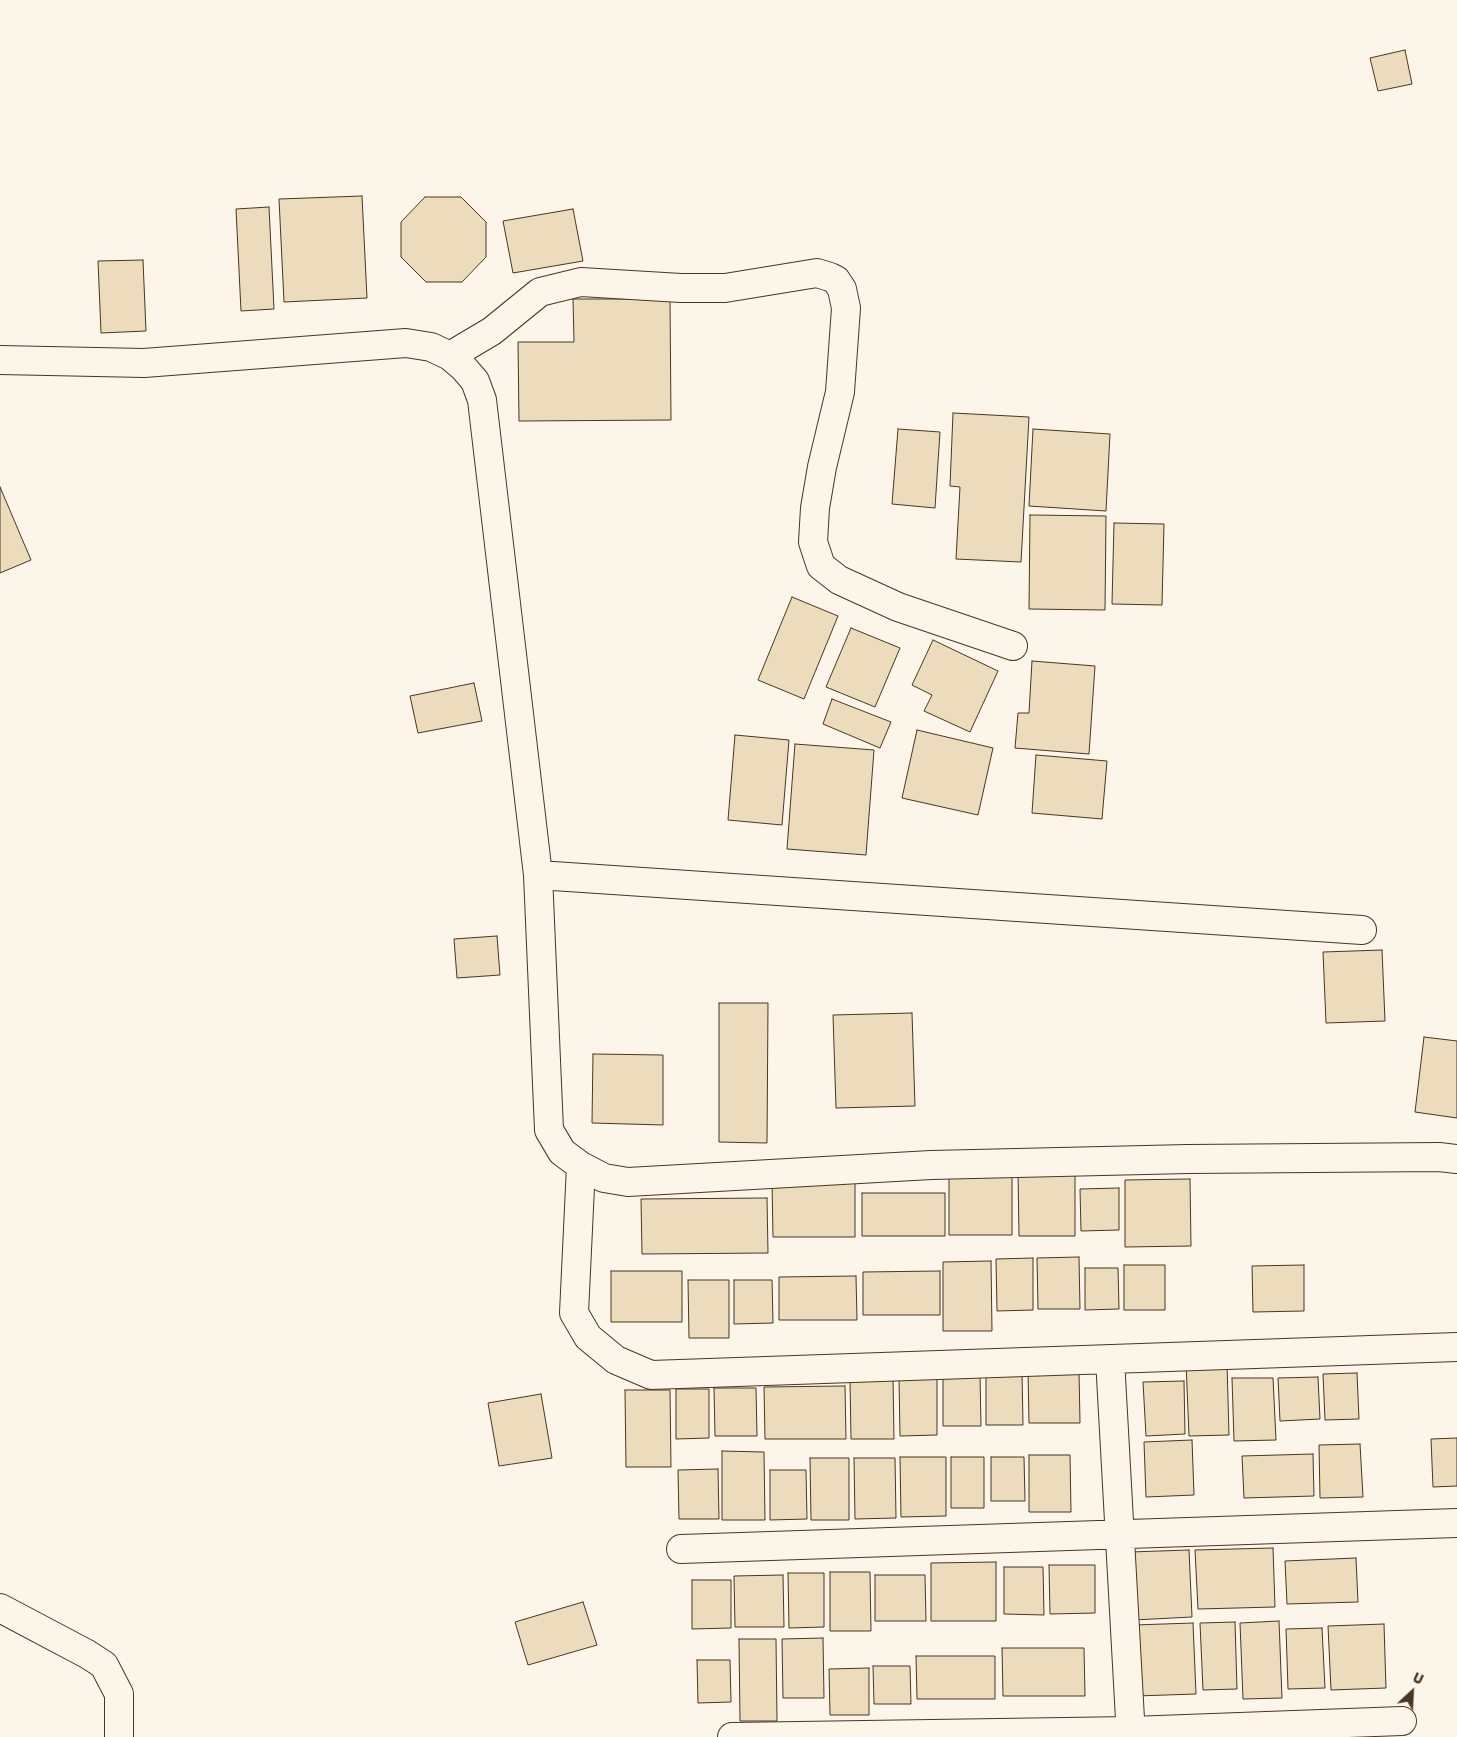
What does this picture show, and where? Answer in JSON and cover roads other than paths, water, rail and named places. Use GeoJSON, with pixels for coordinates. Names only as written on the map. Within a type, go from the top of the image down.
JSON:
{"type":"FeatureCollection","features":[{"type":"Feature","properties":{"kind":"street"},"geometry":{"type":"LineString","coordinates":[[450,356],[492,331],[540,292],[582,282],[680,288],[725,288],[817,273],[836,280],[842,289],[846,308],[840,392],[822,467],[816,508],[813,542],[821,566],[839,580],[898,607],[1013,646]]}},
{"type":"Feature","properties":{"kind":"street"},"geometry":{"type":"LineString","coordinates":[[0,360],[144,363],[406,343],[431,347],[450,356],[475,381],[482,400],[538,875],[549,1130],[562,1152],[581,1166],[604,1178],[628,1182],[931,1165],[1188,1159],[1439,1157],[1457,1160]]}},
{"type":"Feature","properties":{"kind":"street"},"geometry":{"type":"LineString","coordinates":[[538,875],[1362,930]]}},
{"type":"Feature","properties":{"kind":"street"},"geometry":{"type":"LineString","coordinates":[[581,1166],[574,1313],[588,1337],[616,1360],[651,1375],[1457,1346]]}},
{"type":"Feature","properties":{"kind":"street"},"geometry":{"type":"LineString","coordinates":[[1110,1359],[1131,1734]]}},
{"type":"Feature","properties":{"kind":"street"},"geometry":{"type":"LineString","coordinates":[[681,1549],[1457,1523]]}},
{"type":"Feature","properties":{"kind":"street"},"geometry":{"type":"LineString","coordinates":[[0,1608],[104,1665],[119,1694],[119,1737]]}},
{"type":"Feature","properties":{"kind":"street"},"geometry":{"type":"LineString","coordinates":[[732,1737],[1312,1731],[1402,1721]]}}]}
